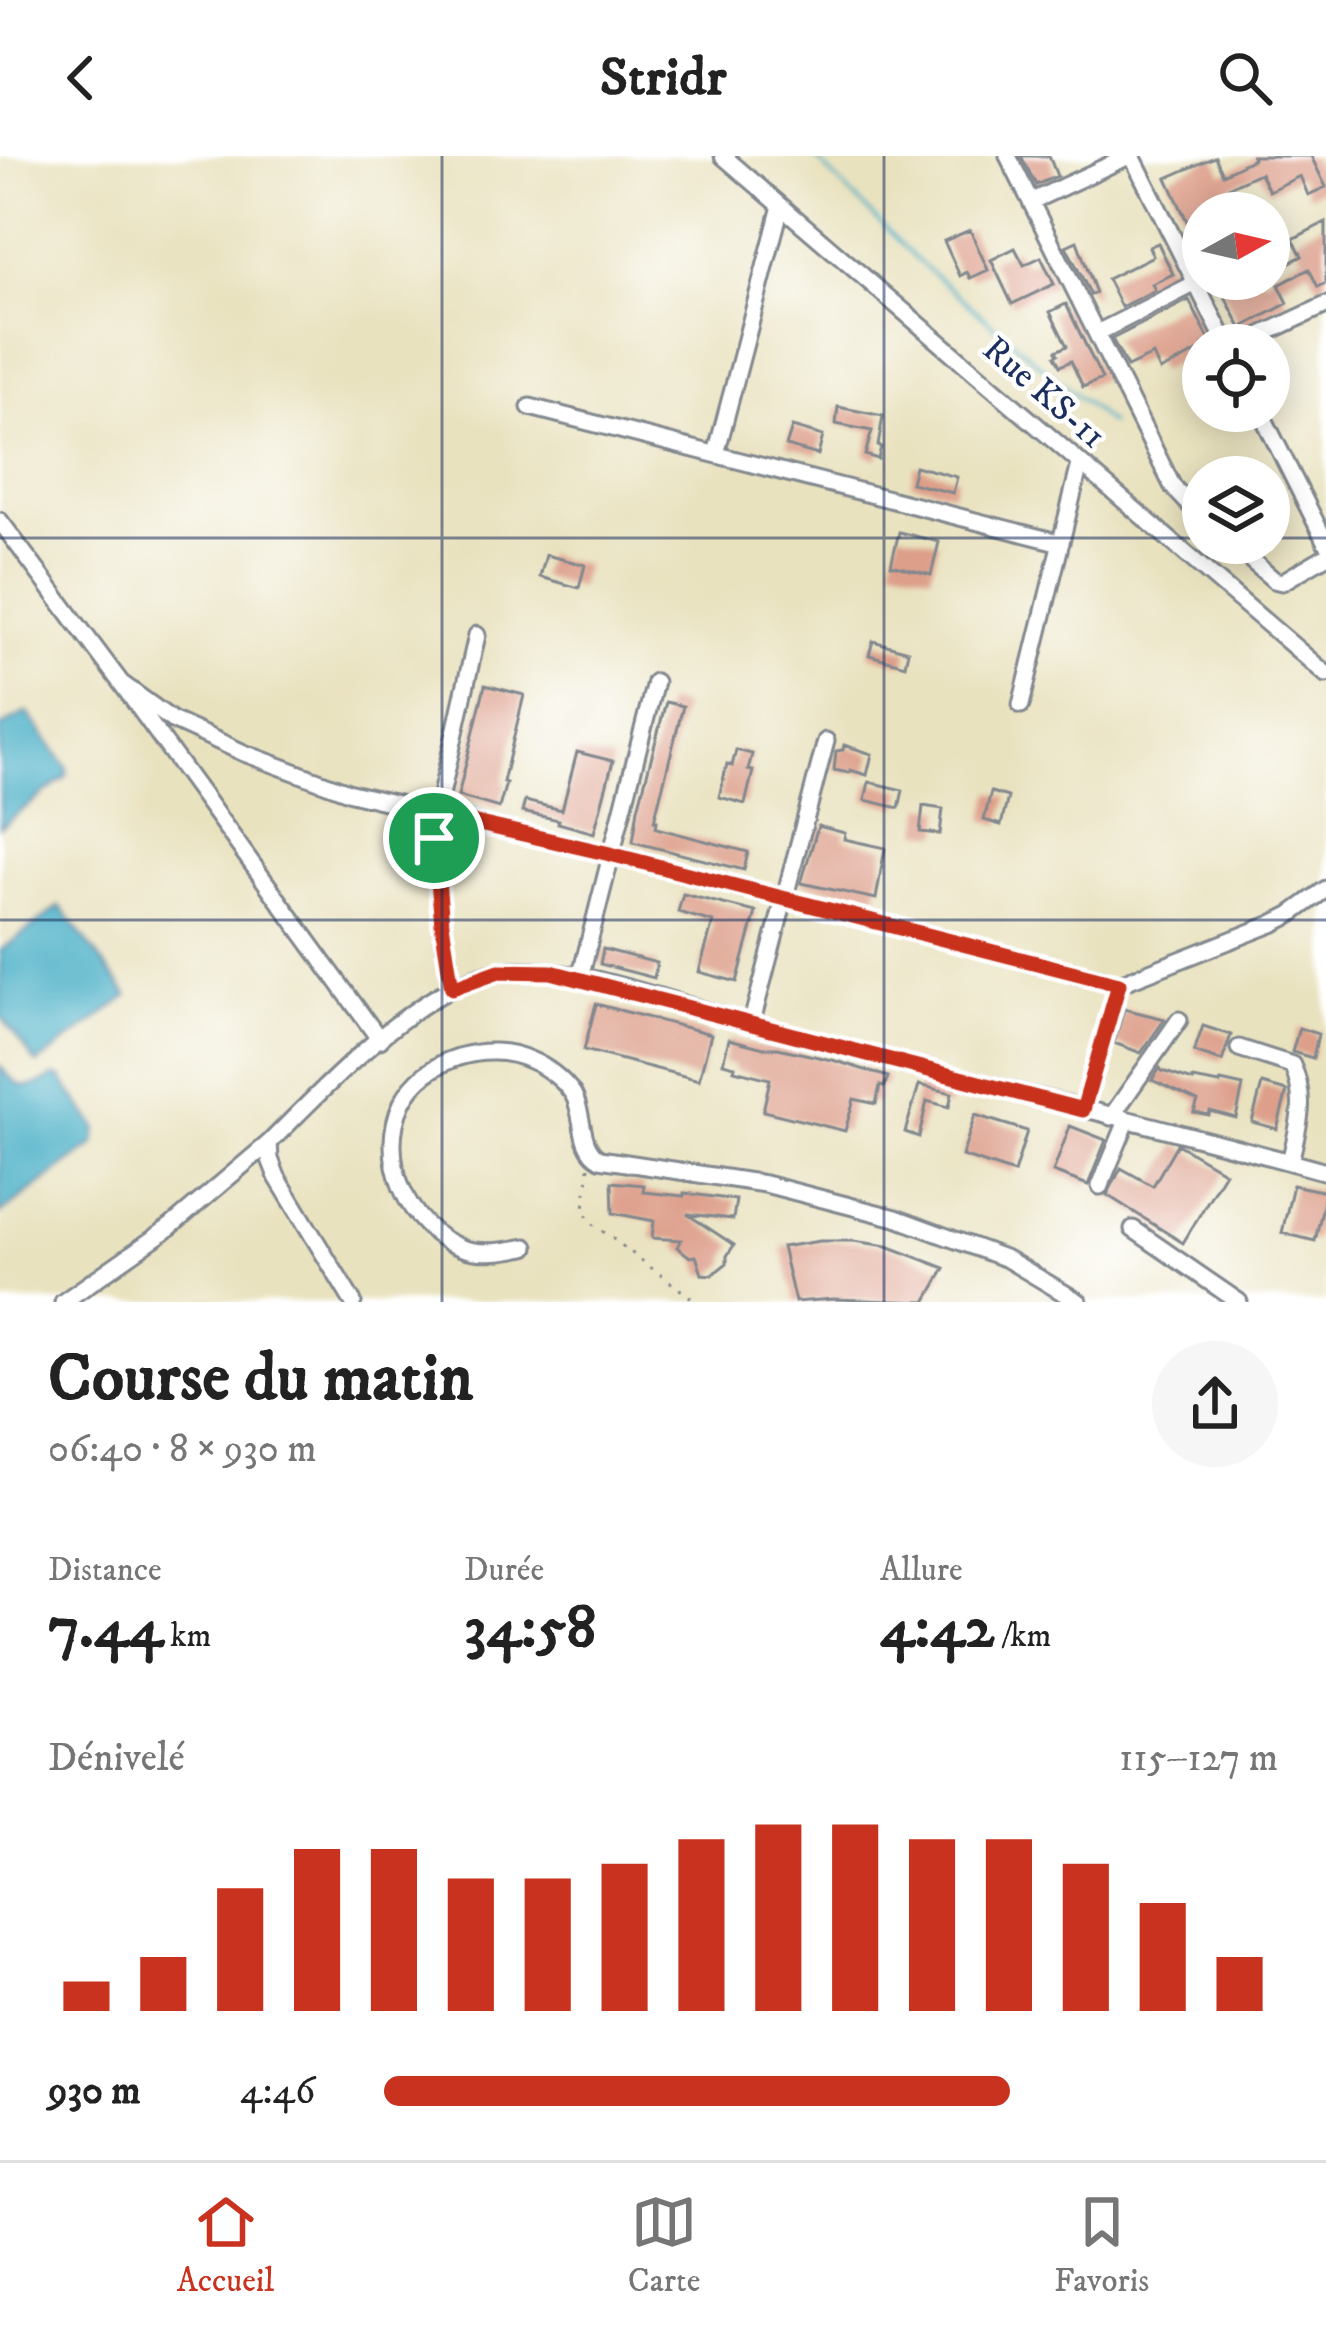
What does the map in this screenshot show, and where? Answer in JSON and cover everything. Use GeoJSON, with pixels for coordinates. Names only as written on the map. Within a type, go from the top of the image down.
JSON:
{"type":"FeatureCollection","features":[{"type":"Feature","properties":{"kind":"street","name":"Rue KS-11"},"geometry":{"type":"LineString","coordinates":[[724,156],[1326,674]]}},
{"type":"Feature","properties":{"kind":"street"},"geometry":{"type":"LineString","coordinates":[[1008,156],[1173,487],[1182,497]]}},
{"type":"Feature","properties":{"kind":"street"},"geometry":{"type":"LineString","coordinates":[[1032,201],[1131,156],[1182,260]]}},
{"type":"Feature","properties":{"kind":"street"},"geometry":{"type":"LineString","coordinates":[[716,454],[781,206]]}},
{"type":"Feature","properties":{"kind":"street"},"geometry":{"type":"LineString","coordinates":[[1097,334],[1182,290]]}},
{"type":"Feature","properties":{"kind":"street"},"geometry":{"type":"LineString","coordinates":[[1285,324],[1326,305]]}},
{"type":"Feature","properties":{"kind":"street"},"geometry":{"type":"LineString","coordinates":[[530,406],[1061,542]]}},
{"type":"Feature","properties":{"kind":"street"},"geometry":{"type":"LineString","coordinates":[[1272,432],[1321,519],[1326,543]]}},
{"type":"Feature","properties":{"kind":"street"},"geometry":{"type":"LineString","coordinates":[[1021,705],[1080,464]]}},
{"type":"Feature","properties":{"kind":"street"},"geometry":{"type":"LineString","coordinates":[[0,521],[380,1040]]}},
{"type":"Feature","properties":{"kind":"street"},"geometry":{"type":"LineString","coordinates":[[1256,564],[1282,582],[1326,556]]}},
{"type":"Feature","properties":{"kind":"street"},"geometry":{"type":"LineString","coordinates":[[452,988],[434,838],[477,634]]}},
{"type":"Feature","properties":{"kind":"street"},"geometry":{"type":"LineString","coordinates":[[580,978],[655,682]]}},
{"type":"Feature","properties":{"kind":"street"},"geometry":{"type":"LineString","coordinates":[[121,683],[161,714],[244,753],[351,793],[1119,984],[1290,916],[1326,889]]}},
{"type":"Feature","properties":{"kind":"street"},"geometry":{"type":"LineString","coordinates":[[751,1024],[826,741]]}},
{"type":"Feature","properties":{"kind":"street"},"geometry":{"type":"LineString","coordinates":[[63,1302],[170,1227],[380,1040],[434,998],[480,976],[514,970],[580,978],[1326,1172]]}},
{"type":"Feature","properties":{"kind":"street"},"geometry":{"type":"LineString","coordinates":[[1083,1110],[1119,984]]}},
{"type":"Feature","properties":{"kind":"street"},"geometry":{"type":"LineString","coordinates":[[1100,1186],[1119,1119],[1179,1020]]}},
{"type":"Feature","properties":{"kind":"street"},"geometry":{"type":"LineString","coordinates":[[1239,1048],[1292,1065],[1302,1101],[1290,1162]]}},
{"type":"Feature","properties":{"kind":"street"},"geometry":{"type":"LineString","coordinates":[[526,1247],[484,1252],[462,1248],[415,1214],[402,1191],[393,1161],[402,1102],[443,1063],[471,1053],[528,1058],[553,1072],[573,1094],[590,1154],[600,1159],[765,1184],[896,1218],[1007,1259],[1078,1302]]}},
{"type":"Feature","properties":{"kind":"street"},"geometry":{"type":"LineString","coordinates":[[269,1143],[277,1178],[352,1302]]}},
{"type":"Feature","properties":{"kind":"street"},"geometry":{"type":"LineString","coordinates":[[1133,1229],[1239,1302]]}},
{"type":"Feature","properties":{"kind":"path"},"geometry":{"type":"LineString","coordinates":[[590,1154],[584,1208],[589,1221],[697,1302]]}},
{"type":"Feature","properties":{"kind":"water"},"geometry":{"type":"Polygon","coordinates":[[[27,712],[67,767],[67,776],[0,827],[0,728],[27,712]]]}},
{"type":"Feature","properties":{"kind":"water"},"geometry":{"type":"Polygon","coordinates":[[[60,906],[128,996],[37,1064],[0,1015],[0,951],[60,906]]]}},
{"type":"Feature","properties":{"kind":"water"},"geometry":{"type":"Polygon","coordinates":[[[0,1066],[24,1086],[60,1077],[97,1128],[95,1144],[0,1214],[0,1066]]]}},
{"type":"Feature","properties":{"kind":"building"},"geometry":{"type":"Polygon","coordinates":[[[1021,156],[1049,156],[1057,176],[1036,185],[1021,156]]]}},
{"type":"Feature","properties":{"kind":"building"},"geometry":{"type":"Polygon","coordinates":[[[1311,156],[1326,187],[1308,195],[1300,176],[1269,191],[1260,173],[1229,187],[1231,192],[1182,192],[1182,210],[1167,178],[1215,157],[1223,174],[1253,159],[1311,156]]]}},
{"type":"Feature","properties":{"kind":"building"},"geometry":{"type":"Polygon","coordinates":[[[1326,222],[1326,283],[1318,287],[1309,269],[1290,279],[1290,262],[1302,256],[1293,239],[1326,222]]]}},
{"type":"Feature","properties":{"kind":"building"},"geometry":{"type":"Polygon","coordinates":[[[970,230],[988,270],[970,278],[967,272],[960,276],[944,241],[970,230]]]}},
{"type":"Feature","properties":{"kind":"building"},"geometry":{"type":"Polygon","coordinates":[[[1077,241],[1096,293],[1091,295],[1066,246],[1077,241]]]}},
{"type":"Feature","properties":{"kind":"building"},"geometry":{"type":"Polygon","coordinates":[[[1158,243],[1173,274],[1152,284],[1155,290],[1121,307],[1107,279],[1153,256],[1149,247],[1158,243]]]}},
{"type":"Feature","properties":{"kind":"building"},"geometry":{"type":"Polygon","coordinates":[[[1015,248],[1024,265],[1041,257],[1054,284],[1012,304],[991,260],[1015,248]]]}},
{"type":"Feature","properties":{"kind":"building"},"geometry":{"type":"Polygon","coordinates":[[[1189,300],[1201,324],[1182,324],[1182,360],[1160,371],[1153,355],[1127,367],[1112,339],[1189,300]]]}},
{"type":"Feature","properties":{"kind":"building"},"geometry":{"type":"Polygon","coordinates":[[[1227,300],[1288,303],[1249,324],[1239,324],[1227,300]]]}},
{"type":"Feature","properties":{"kind":"building"},"geometry":{"type":"Polygon","coordinates":[[[1066,304],[1102,379],[1083,387],[1071,361],[1060,366],[1055,356],[1067,346],[1050,312],[1066,304]]]}},
{"type":"Feature","properties":{"kind":"building"},"geometry":{"type":"Polygon","coordinates":[[[838,407],[883,416],[878,459],[865,455],[872,431],[836,424],[838,407]]]}},
{"type":"Feature","properties":{"kind":"building"},"geometry":{"type":"Polygon","coordinates":[[[792,427],[823,436],[818,455],[786,446],[792,427]]]}},
{"type":"Feature","properties":{"kind":"building"},"geometry":{"type":"Polygon","coordinates":[[[915,466],[957,477],[953,493],[911,483],[915,466]]]}},
{"type":"Feature","properties":{"kind":"building"},"geometry":{"type":"Polygon","coordinates":[[[899,532],[939,542],[931,575],[891,565],[899,532]]]}},
{"type":"Feature","properties":{"kind":"building"},"geometry":{"type":"Polygon","coordinates":[[[546,555],[585,565],[579,588],[540,577],[546,555]]]}},
{"type":"Feature","properties":{"kind":"building"},"geometry":{"type":"Polygon","coordinates":[[[873,641],[908,651],[905,665],[869,655],[873,641]]]}},
{"type":"Feature","properties":{"kind":"building"},"geometry":{"type":"Polygon","coordinates":[[[485,685],[524,695],[499,808],[458,796],[485,685]]]}},
{"type":"Feature","properties":{"kind":"building"},"geometry":{"type":"Polygon","coordinates":[[[666,702],[683,706],[656,828],[748,852],[744,870],[633,842],[666,702]]]}},
{"type":"Feature","properties":{"kind":"building"},"geometry":{"type":"Polygon","coordinates":[[[844,745],[872,754],[867,775],[834,770],[836,751],[844,745]]]}},
{"type":"Feature","properties":{"kind":"building"},"geometry":{"type":"Polygon","coordinates":[[[736,750],[752,754],[745,804],[719,797],[727,764],[732,766],[736,750]]]}},
{"type":"Feature","properties":{"kind":"building"},"geometry":{"type":"Polygon","coordinates":[[[577,752],[613,761],[594,833],[522,812],[525,801],[562,810],[577,752]]]}},
{"type":"Feature","properties":{"kind":"building"},"geometry":{"type":"Polygon","coordinates":[[[869,782],[903,790],[899,808],[865,800],[869,782]]]}},
{"type":"Feature","properties":{"kind":"building"},"geometry":{"type":"Polygon","coordinates":[[[991,792],[1008,797],[1001,825],[984,820],[991,792]]]}},
{"type":"Feature","properties":{"kind":"building"},"geometry":{"type":"Polygon","coordinates":[[[923,806],[943,809],[940,834],[920,832],[923,806]]]}},
{"type":"Feature","properties":{"kind":"building"},"geometry":{"type":"Polygon","coordinates":[[[818,826],[845,833],[844,839],[885,848],[876,899],[801,883],[818,826]]]}},
{"type":"Feature","properties":{"kind":"building"},"geometry":{"type":"Polygon","coordinates":[[[683,894],[756,912],[737,982],[699,972],[713,922],[678,912],[683,894]]]}},
{"type":"Feature","properties":{"kind":"building"},"geometry":{"type":"Polygon","coordinates":[[[603,949],[657,963],[654,978],[600,964],[603,949]]]}},
{"type":"Feature","properties":{"kind":"building"},"geometry":{"type":"Polygon","coordinates":[[[596,1004],[711,1034],[699,1080],[584,1050],[596,1004]]]}},
{"type":"Feature","properties":{"kind":"building"},"geometry":{"type":"Polygon","coordinates":[[[1124,1009],[1165,1019],[1141,1053],[1114,1043],[1124,1009]]]}},
{"type":"Feature","properties":{"kind":"building"},"geometry":{"type":"Polygon","coordinates":[[[1203,1026],[1231,1035],[1222,1061],[1194,1052],[1203,1026]]]}},
{"type":"Feature","properties":{"kind":"building"},"geometry":{"type":"Polygon","coordinates":[[[1299,1028],[1318,1034],[1313,1058],[1292,1052],[1299,1028]]]}},
{"type":"Feature","properties":{"kind":"building"},"geometry":{"type":"Polygon","coordinates":[[[729,1039],[888,1077],[884,1087],[880,1086],[876,1104],[854,1099],[845,1131],[763,1111],[770,1079],[723,1063],[729,1039]]]}},
{"type":"Feature","properties":{"kind":"building"},"geometry":{"type":"Polygon","coordinates":[[[1160,1068],[1193,1081],[1243,1086],[1236,1118],[1194,1112],[1198,1101],[1152,1080],[1160,1068]]]}},
{"type":"Feature","properties":{"kind":"building"},"geometry":{"type":"Polygon","coordinates":[[[1262,1084],[1287,1091],[1277,1129],[1252,1122],[1262,1084]]]}},
{"type":"Feature","properties":{"kind":"building"},"geometry":{"type":"Polygon","coordinates":[[[919,1085],[952,1093],[949,1107],[927,1101],[919,1137],[905,1132],[919,1085]]]}},
{"type":"Feature","properties":{"kind":"building"},"geometry":{"type":"Polygon","coordinates":[[[975,1115],[1027,1131],[1014,1173],[962,1156],[975,1115]]]}},
{"type":"Feature","properties":{"kind":"building"},"geometry":{"type":"Polygon","coordinates":[[[1070,1126],[1106,1140],[1088,1185],[1053,1172],[1070,1126]]]}},
{"type":"Feature","properties":{"kind":"building"},"geometry":{"type":"Polygon","coordinates":[[[1177,1144],[1225,1172],[1183,1243],[1107,1195],[1121,1168],[1153,1186],[1177,1144]]]}},
{"type":"Feature","properties":{"kind":"building"},"geometry":{"type":"Polygon","coordinates":[[[612,1182],[644,1185],[643,1192],[736,1200],[733,1219],[687,1214],[734,1245],[727,1263],[712,1275],[702,1274],[696,1256],[677,1247],[681,1240],[652,1238],[654,1221],[613,1213],[612,1182]]]}},
{"type":"Feature","properties":{"kind":"building"},"geometry":{"type":"Polygon","coordinates":[[[1293,1185],[1326,1192],[1315,1241],[1282,1233],[1293,1185]]]}},
{"type":"Feature","properties":{"kind":"building"},"geometry":{"type":"Polygon","coordinates":[[[820,1241],[887,1246],[945,1268],[926,1302],[795,1302],[782,1247],[820,1241]]]}},
{"type":"Feature","properties":{"kind":"waterway"},"geometry":{"type":"LineString","coordinates":[[813,156],[919,262],[1110,424]]}},
{"type":"Feature","properties":{"kind":"route"},"geometry":{"type":"LineString","coordinates":[[436,814],[1119,984],[1083,1110],[551,972],[499,971],[452,988],[434,838],[436,814]]}}]}
